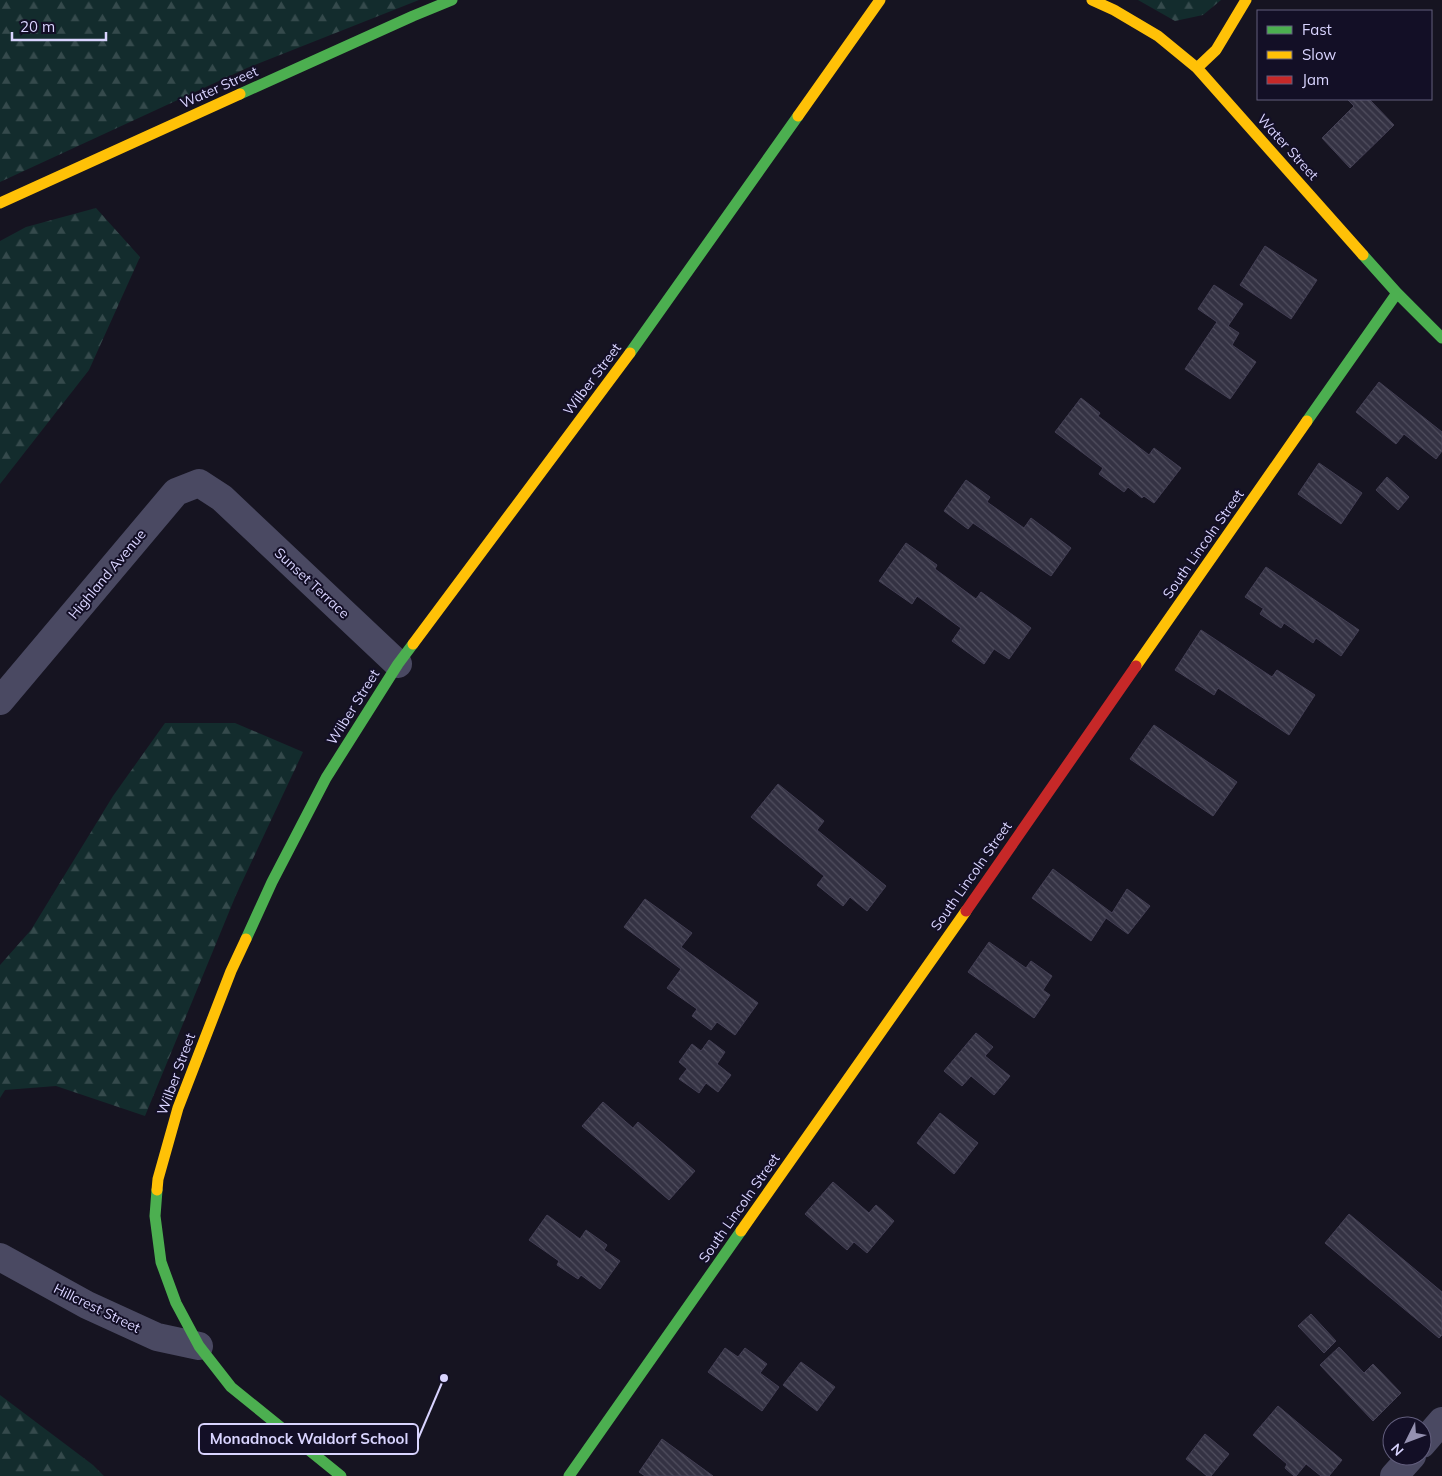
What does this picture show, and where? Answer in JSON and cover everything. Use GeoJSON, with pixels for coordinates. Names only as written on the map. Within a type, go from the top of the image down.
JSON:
{"type":"FeatureCollection","features":[{"type":"Feature","properties":{"kind":"street","name":"Water Street"},"geometry":{"type":"LineString","coordinates":[[0,202],[452,0]]}},
{"type":"Feature","properties":{"kind":"street","name":"Wilber Street"},"geometry":{"type":"LineString","coordinates":[[342,1476],[231,1387],[199,1346],[176,1303],[161,1262],[155,1216],[158,1179],[178,1108],[231,971],[272,882],[326,778],[398,664],[654,320],[880,0]]}},
{"type":"Feature","properties":{"kind":"street","name":"Water Street"},"geometry":{"type":"LineString","coordinates":[[1092,0],[1114,10],[1158,36],[1197,68],[1397,293],[1442,338]]}},
{"type":"Feature","properties":{"kind":"street"},"geometry":{"type":"LineString","coordinates":[[1197,68],[1216,50],[1246,0]]}},
{"type":"Feature","properties":{"kind":"street","name":"South Lincoln Street"},"geometry":{"type":"LineString","coordinates":[[569,1476],[1397,293]]}},
{"type":"Feature","properties":{"kind":"street","name":"Highland Avenue"},"geometry":{"type":"LineString","coordinates":[[0,700],[176,492],[199,483],[227,503]]}},
{"type":"Feature","properties":{"kind":"street","name":"Sunset Terrace"},"geometry":{"type":"LineString","coordinates":[[227,503],[398,664]]}},
{"type":"Feature","properties":{"kind":"street","name":"Hillcrest Street"},"geometry":{"type":"LineString","coordinates":[[0,1257],[87,1305],[148,1333],[157,1337],[199,1346]]}},
{"type":"Feature","properties":{"kind":"street"},"geometry":{"type":"LineString","coordinates":[[1432,1433],[1442,1422]]}},
{"type":"Feature","properties":{"kind":"street"},"geometry":{"type":"LineString","coordinates":[[1394,1476],[1403,1466]]}},
{"type":"Feature","properties":{"kind":"green space"},"geometry":{"type":"Polygon","coordinates":[[[0,0],[419,0],[247,68],[0,182],[0,0]]]}},
{"type":"Feature","properties":{"kind":"green space"},"geometry":{"type":"Polygon","coordinates":[[[1138,0],[1221,0],[1203,15],[1175,21],[1138,0]]]}},
{"type":"Feature","properties":{"kind":"green space"},"geometry":{"type":"Polygon","coordinates":[[[96,208],[140,257],[89,370],[0,484],[0,241],[26,227],[96,208]]]}},
{"type":"Feature","properties":{"kind":"green space"},"geometry":{"type":"Polygon","coordinates":[[[165,723],[235,723],[303,752],[236,895],[145,1116],[56,1086],[5,1090],[0,1098],[0,965],[31,930],[113,796],[165,723]]]}},
{"type":"Feature","properties":{"kind":"green space"},"geometry":{"type":"Polygon","coordinates":[[[0,1395],[93,1465],[104,1476],[0,1476],[0,1395]]]}},
{"type":"Feature","properties":{"kind":"building"},"geometry":{"type":"Polygon","coordinates":[[[1348,100],[1370,100],[1394,125],[1350,168],[1322,138],[1354,106],[1348,100]]]}},
{"type":"Feature","properties":{"kind":"building"},"geometry":{"type":"Polygon","coordinates":[[[1265,246],[1317,280],[1291,319],[1240,285],[1265,246]]]}},
{"type":"Feature","properties":{"kind":"building"},"geometry":{"type":"Polygon","coordinates":[[[1214,285],[1243,304],[1228,326],[1239,333],[1232,345],[1256,362],[1230,399],[1185,369],[1217,322],[1198,309],[1214,285]]]}},
{"type":"Feature","properties":{"kind":"building"},"geometry":{"type":"Polygon","coordinates":[[[1379,382],[1442,432],[1442,451],[1436,459],[1404,434],[1396,444],[1356,412],[1379,382]]]}},
{"type":"Feature","properties":{"kind":"building"},"geometry":{"type":"Polygon","coordinates":[[[1081,398],[1100,413],[1098,416],[1149,455],[1154,448],[1181,468],[1154,503],[1144,496],[1142,498],[1128,487],[1124,492],[1099,474],[1103,468],[1055,432],[1081,398]]]}},
{"type":"Feature","properties":{"kind":"building"},"geometry":{"type":"Polygon","coordinates":[[[1319,463],[1362,493],[1341,524],[1298,494],[1319,463]]]}},
{"type":"Feature","properties":{"kind":"building"},"geometry":{"type":"Polygon","coordinates":[[[1387,477],[1409,497],[1398,510],[1376,490],[1387,477]]]}},
{"type":"Feature","properties":{"kind":"building"},"geometry":{"type":"Polygon","coordinates":[[[966,480],[990,497],[987,502],[1024,528],[1031,518],[1071,548],[1051,576],[973,523],[968,529],[944,511],[966,480]]]}},
{"type":"Feature","properties":{"kind":"building"},"geometry":{"type":"Polygon","coordinates":[[[906,543],[937,565],[935,569],[976,599],[981,592],[1031,628],[1009,659],[994,649],[984,664],[952,641],[961,628],[917,596],[912,604],[879,581],[906,543]]]}},
{"type":"Feature","properties":{"kind":"building"},"geometry":{"type":"Polygon","coordinates":[[[1266,567],[1359,630],[1341,656],[1316,638],[1313,643],[1284,623],[1281,628],[1260,614],[1264,609],[1245,597],[1266,567]]]}},
{"type":"Feature","properties":{"kind":"building"},"geometry":{"type":"Polygon","coordinates":[[[1201,630],[1272,677],[1277,670],[1315,695],[1289,735],[1218,688],[1214,695],[1175,670],[1201,630]]]}},
{"type":"Feature","properties":{"kind":"building"},"geometry":{"type":"Polygon","coordinates":[[[1154,725],[1237,782],[1213,816],[1130,759],[1154,725]]]}},
{"type":"Feature","properties":{"kind":"building"},"geometry":{"type":"Polygon","coordinates":[[[778,784],[824,821],[817,830],[886,886],[867,911],[850,897],[843,906],[817,885],[824,876],[751,817],[778,784]]]}},
{"type":"Feature","properties":{"kind":"building"},"geometry":{"type":"Polygon","coordinates":[[[1053,869],[1112,913],[1127,889],[1150,906],[1128,934],[1106,918],[1091,941],[1032,898],[1053,869]]]}},
{"type":"Feature","properties":{"kind":"building"},"geometry":{"type":"Polygon","coordinates":[[[645,899],[692,933],[681,947],[758,1003],[735,1035],[717,1022],[711,1030],[692,1016],[697,1009],[667,988],[681,969],[624,927],[645,899]]]}},
{"type":"Feature","properties":{"kind":"building"},"geometry":{"type":"Polygon","coordinates":[[[989,942],[1026,968],[1031,961],[1052,976],[1043,990],[1050,995],[1034,1018],[968,972],[989,942]]]}},
{"type":"Feature","properties":{"kind":"building"},"geometry":{"type":"Polygon","coordinates":[[[976,1033],[993,1047],[985,1056],[1010,1076],[994,1095],[971,1076],[962,1086],[944,1071],[976,1033]]]}},
{"type":"Feature","properties":{"kind":"building"},"geometry":{"type":"Polygon","coordinates":[[[709,1040],[725,1052],[717,1064],[731,1075],[718,1092],[706,1083],[699,1093],[679,1079],[687,1069],[679,1062],[692,1044],[701,1051],[709,1040]]]}},
{"type":"Feature","properties":{"kind":"building"},"geometry":{"type":"Polygon","coordinates":[[[603,1102],[633,1128],[638,1122],[695,1171],[669,1200],[582,1126],[603,1102]]]}},
{"type":"Feature","properties":{"kind":"building"},"geometry":{"type":"Polygon","coordinates":[[[940,1113],[978,1143],[954,1174],[917,1143],[940,1113]]]}},
{"type":"Feature","properties":{"kind":"building"},"geometry":{"type":"Polygon","coordinates":[[[833,1182],[869,1213],[876,1205],[894,1221],[867,1253],[854,1242],[847,1250],[805,1214],[833,1182]]]}},
{"type":"Feature","properties":{"kind":"building"},"geometry":{"type":"Polygon","coordinates":[[[1349,1214],[1442,1292],[1442,1335],[1439,1338],[1325,1243],[1349,1214]]]}},
{"type":"Feature","properties":{"kind":"building"},"geometry":{"type":"Polygon","coordinates":[[[547,1215],[580,1239],[586,1230],[607,1245],[604,1250],[620,1261],[600,1289],[581,1275],[578,1279],[557,1265],[559,1261],[529,1240],[547,1215]]]}},
{"type":"Feature","properties":{"kind":"building"},"geometry":{"type":"Polygon","coordinates":[[[1311,1314],[1336,1341],[1324,1353],[1298,1326],[1311,1314]]]}},
{"type":"Feature","properties":{"kind":"building"},"geometry":{"type":"Polygon","coordinates":[[[1339,1347],[1364,1373],[1373,1364],[1401,1393],[1373,1421],[1320,1365],[1339,1347]]]}},
{"type":"Feature","properties":{"kind":"building"},"geometry":{"type":"Polygon","coordinates":[[[725,1348],[738,1357],[745,1348],[767,1364],[760,1373],[779,1387],[762,1411],[708,1372],[725,1348]]]}},
{"type":"Feature","properties":{"kind":"building"},"geometry":{"type":"Polygon","coordinates":[[[801,1362],[835,1387],[817,1411],[783,1385],[801,1362]]]}},
{"type":"Feature","properties":{"kind":"building"},"geometry":{"type":"Polygon","coordinates":[[[1278,1406],[1342,1460],[1329,1476],[1321,1476],[1306,1464],[1294,1476],[1285,1468],[1287,1464],[1253,1435],[1278,1406]]]}},
{"type":"Feature","properties":{"kind":"building"},"geometry":{"type":"Polygon","coordinates":[[[1205,1434],[1229,1454],[1211,1476],[1207,1476],[1186,1459],[1205,1434]]]}},
{"type":"Feature","properties":{"kind":"building"},"geometry":{"type":"Polygon","coordinates":[[[662,1439],[713,1476],[645,1476],[639,1472],[662,1439]]]}},
{"type":"Feature","properties":{"kind":"traffic: fast"},"geometry":{"type":"LineString","coordinates":[[240,94],[452,0]]}},
{"type":"Feature","properties":{"kind":"traffic: fast"},"geometry":{"type":"LineString","coordinates":[[630,353],[798,116]]}},
{"type":"Feature","properties":{"kind":"traffic: fast"},"geometry":{"type":"LineString","coordinates":[[1363,255],[1397,293],[1442,338]]}},
{"type":"Feature","properties":{"kind":"traffic: fast"},"geometry":{"type":"LineString","coordinates":[[1307,421],[1397,293]]}},
{"type":"Feature","properties":{"kind":"traffic: fast"},"geometry":{"type":"LineString","coordinates":[[246,939],[272,882],[326,778],[398,664],[413,644]]}},
{"type":"Feature","properties":{"kind":"traffic: fast"},"geometry":{"type":"LineString","coordinates":[[157,1190],[155,1216],[161,1262],[176,1303],[199,1346],[231,1387],[341,1476]]}},
{"type":"Feature","properties":{"kind":"traffic: fast"},"geometry":{"type":"LineString","coordinates":[[569,1476],[741,1231]]}},
{"type":"Feature","properties":{"kind":"traffic: slow"},"geometry":{"type":"LineString","coordinates":[[798,116],[880,0]]}},
{"type":"Feature","properties":{"kind":"traffic: slow"},"geometry":{"type":"LineString","coordinates":[[1092,0],[1114,10],[1158,36],[1197,68],[1363,255]]}},
{"type":"Feature","properties":{"kind":"traffic: slow"},"geometry":{"type":"LineString","coordinates":[[1197,68],[1216,50],[1246,0]]}},
{"type":"Feature","properties":{"kind":"traffic: slow"},"geometry":{"type":"LineString","coordinates":[[0,203],[240,94]]}},
{"type":"Feature","properties":{"kind":"traffic: slow"},"geometry":{"type":"LineString","coordinates":[[413,644],[630,353]]}},
{"type":"Feature","properties":{"kind":"traffic: slow"},"geometry":{"type":"LineString","coordinates":[[1136,666],[1307,421]]}},
{"type":"Feature","properties":{"kind":"traffic: slow"},"geometry":{"type":"LineString","coordinates":[[741,1231],[966,911]]}},
{"type":"Feature","properties":{"kind":"traffic: slow"},"geometry":{"type":"LineString","coordinates":[[157,1190],[158,1179],[178,1108],[231,971],[246,939]]}},
{"type":"Feature","properties":{"kind":"traffic: jam"},"geometry":{"type":"LineString","coordinates":[[966,911],[1136,666]]}},
{"type":"Feature","properties":{"kind":"place","name":"Monadnock Waldorf School"},"geometry":{"type":"Point","coordinates":[444,1378]}}]}
